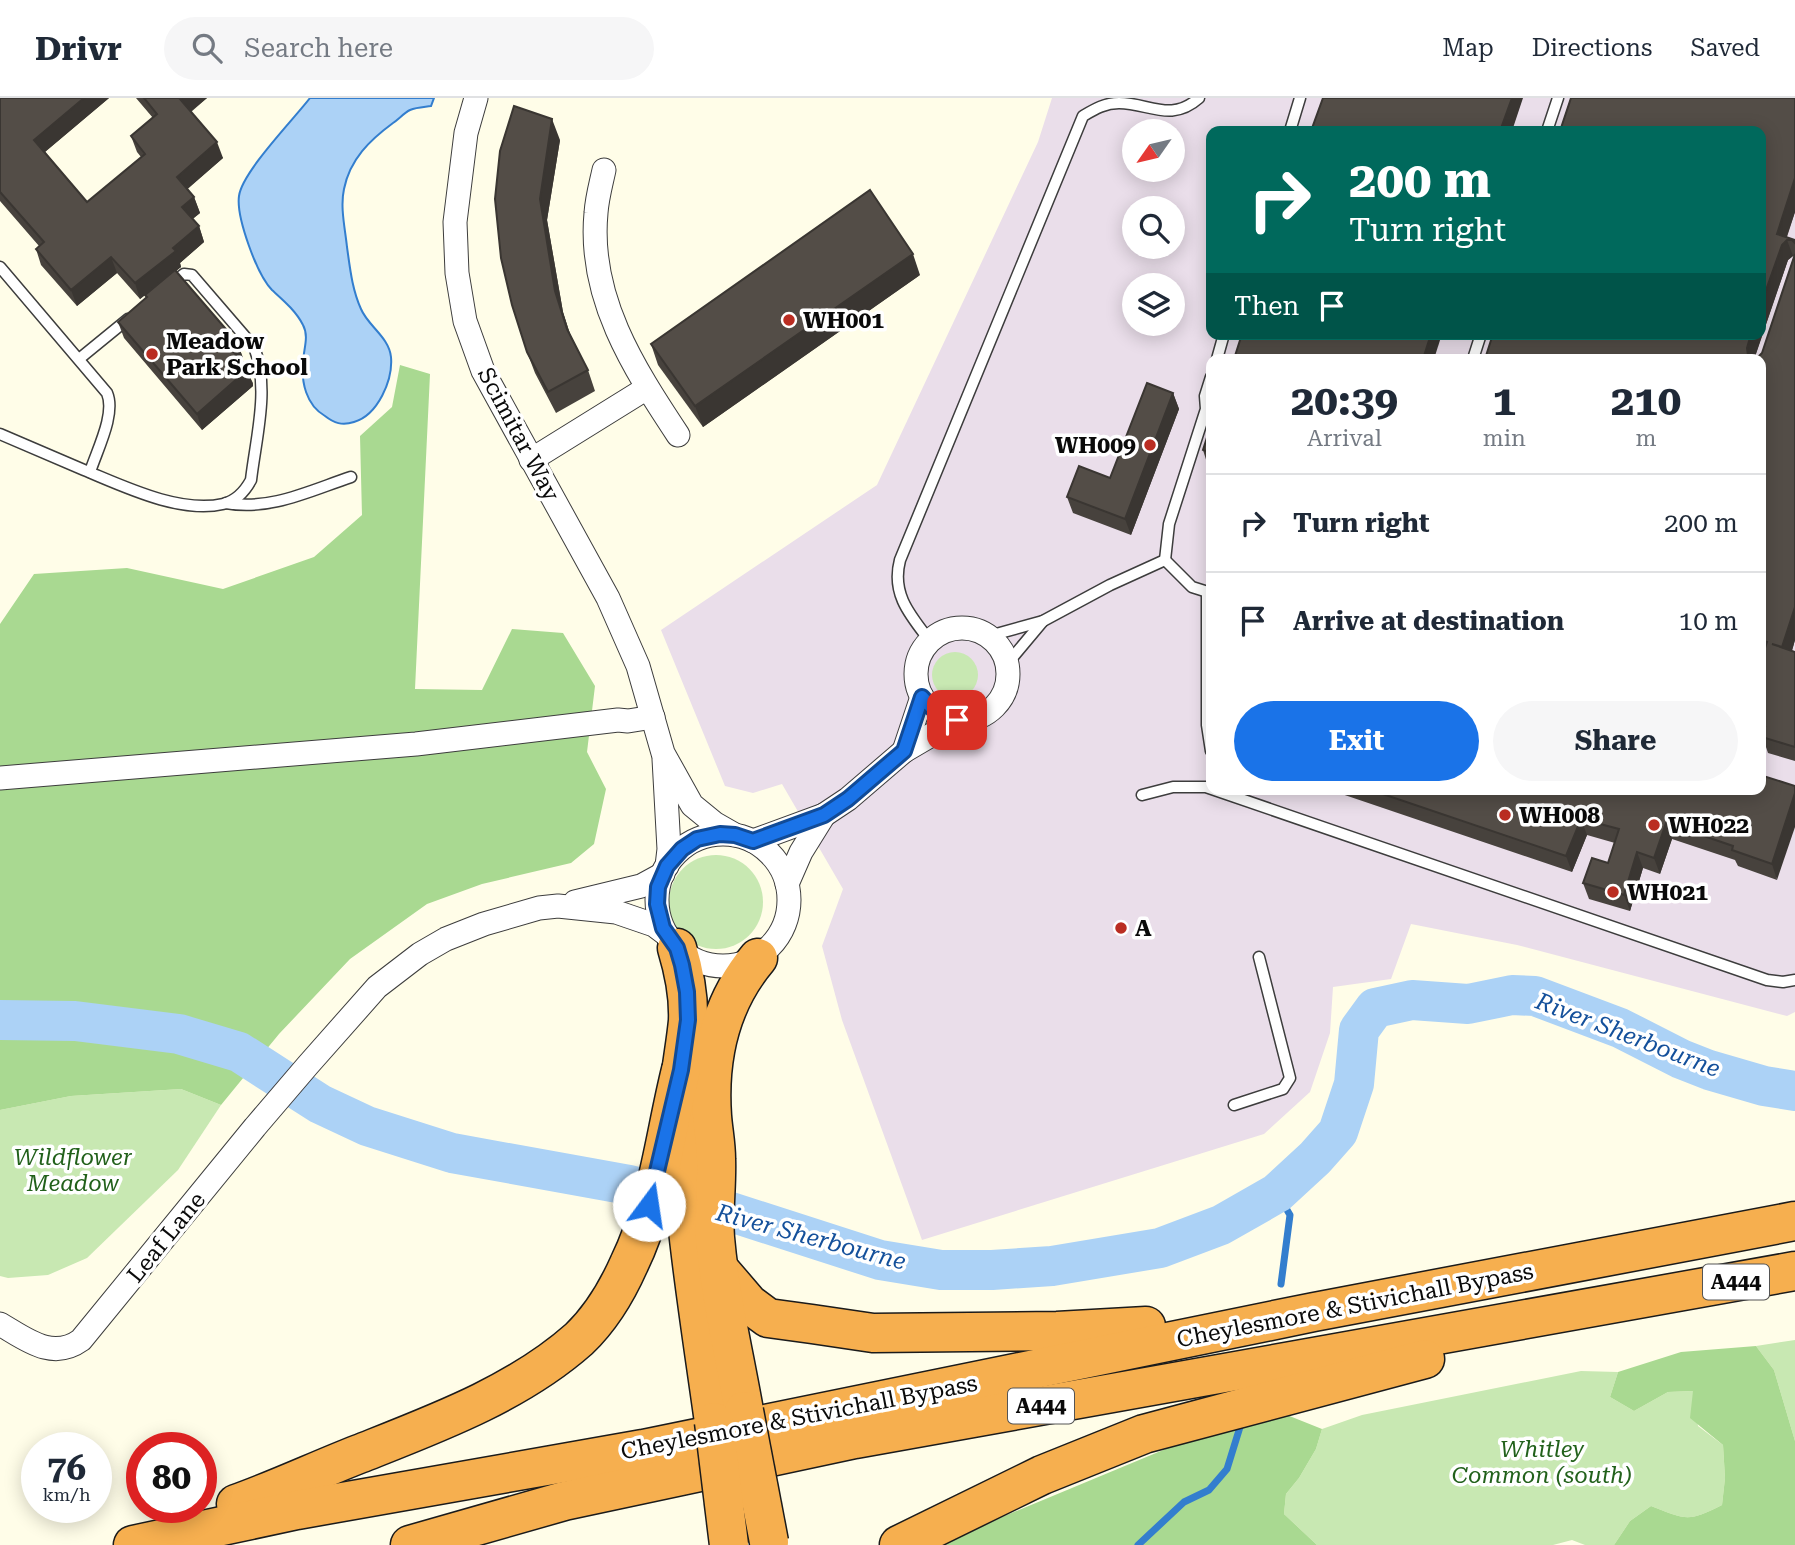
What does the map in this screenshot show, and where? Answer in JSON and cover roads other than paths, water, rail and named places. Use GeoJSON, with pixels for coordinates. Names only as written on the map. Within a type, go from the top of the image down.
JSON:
{"type":"FeatureCollection","features":[{"type":"Feature","properties":{"kind":"highway"},"geometry":{"type":"LineString","coordinates":[[672,941],[687,992],[688,1020],[678,1110],[708,1247],[729,1417],[729,1545]]}},
{"type":"Feature","properties":{"kind":"highway"},"geometry":{"type":"LineString","coordinates":[[123,1545],[251,1498],[484,1401],[533,1373],[580,1338],[615,1291],[630,1263],[643,1224],[712,1115],[713,1055],[718,1030],[742,977],[758,958]]}},
{"type":"Feature","properties":{"kind":"highway","name":"Cheylesmore & Stivichall Bypass"},"geometry":{"type":"LineString","coordinates":[[133,1545],[297,1510],[643,1449],[1284,1318],[1795,1222]]}},
{"type":"Feature","properties":{"kind":"highway"},"geometry":{"type":"LineString","coordinates":[[708,1247],[749,1304],[768,1318],[873,1332],[1057,1331],[1284,1318]]}},
{"type":"Feature","properties":{"kind":"highway","name":"Cheylesmore & Stivichall Bypass"},"geometry":{"type":"LineString","coordinates":[[410,1545],[564,1501],[855,1439],[1795,1271]]}},
{"type":"Feature","properties":{"kind":"highway"},"geometry":{"type":"LineString","coordinates":[[899,1545],[1042,1475],[1144,1434],[1677,1292]]}},
{"type":"Feature","properties":{"kind":"highway"},"geometry":{"type":"LineString","coordinates":[[729,1417],[769,1543]]}},
{"type":"Feature","properties":{"kind":"street","name":"Scimitar Way"},"geometry":{"type":"LineString","coordinates":[[476,98],[466,133],[455,222],[457,273],[466,321],[483,371],[608,598],[638,666],[663,753]]}},
{"type":"Feature","properties":{"kind":"street"},"geometry":{"type":"LineString","coordinates":[[604,170],[596,211],[597,267],[602,291],[622,346],[678,435]]}},
{"type":"Feature","properties":{"kind":"street"},"geometry":{"type":"LineString","coordinates":[[531,460],[647,388]]}},
{"type":"Feature","properties":{"kind":"street"},"geometry":{"type":"LineString","coordinates":[[558,906],[640,886],[665,870],[682,849],[697,839],[720,834],[744,838],[824,815],[880,773],[904,751],[957,720],[980,717],[998,704],[1006,688],[1007,664],[1001,649],[989,636],[974,629],[946,631],[930,641],[920,656],[916,672],[922,697],[934,710],[957,720]]}},
{"type":"Feature","properties":{"kind":"street"},"geometry":{"type":"LineString","coordinates":[[904,751],[922,697]]}},
{"type":"Feature","properties":{"kind":"street"},"geometry":{"type":"LineString","coordinates":[[0,778],[416,744],[653,717]]}},
{"type":"Feature","properties":{"kind":"street"},"geometry":{"type":"LineString","coordinates":[[558,906],[616,912],[654,925],[694,960],[713,966],[739,965],[758,958],[772,945],[784,927],[789,907],[787,884],[781,869],[773,857],[714,823],[692,804],[663,753]]}},
{"type":"Feature","properties":{"kind":"street"},"geometry":{"type":"LineString","coordinates":[[663,753],[668,849],[657,904],[672,941]]}},
{"type":"Feature","properties":{"kind":"street"},"geometry":{"type":"LineString","coordinates":[[787,884],[801,852],[824,815]]}},
{"type":"Feature","properties":{"kind":"street","name":"Leaf Lane"},"geometry":{"type":"LineString","coordinates":[[0,1324],[52,1350],[66,1348],[81,1340],[269,1111],[377,987],[420,954],[446,939],[484,924],[539,908],[558,906]]}},
{"type":"Feature","properties":{"kind":"lane"},"geometry":{"type":"LineString","coordinates":[[930,641],[907,612],[898,592],[897,574],[900,560],[1083,116],[1101,105],[1120,103],[1159,111],[1178,110],[1199,98]]}},
{"type":"Feature","properties":{"kind":"lane"},"geometry":{"type":"LineString","coordinates":[[1292,126],[1300,98]]}},
{"type":"Feature","properties":{"kind":"lane"},"geometry":{"type":"LineString","coordinates":[[1549,126],[1558,98]]}},
{"type":"Feature","properties":{"kind":"lane"},"geometry":{"type":"LineString","coordinates":[[0,267],[107,393],[111,402],[110,413],[90,472]]}},
{"type":"Feature","properties":{"kind":"lane"},"geometry":{"type":"LineString","coordinates":[[161,292],[182,275],[192,275],[254,347],[259,360],[262,379],[251,480],[246,489],[226,503]]}},
{"type":"Feature","properties":{"kind":"lane"},"geometry":{"type":"LineString","coordinates":[[79,359],[141,309]]}},
{"type":"Feature","properties":{"kind":"lane"},"geometry":{"type":"LineString","coordinates":[[1165,561],[1168,524],[1206,409]]}},
{"type":"Feature","properties":{"kind":"lane"},"geometry":{"type":"LineString","coordinates":[[0,434],[147,496],[174,502],[213,505],[226,503],[245,507],[268,505],[351,477]]}},
{"type":"Feature","properties":{"kind":"lane"},"geometry":{"type":"LineString","coordinates":[[1165,561],[1192,587],[1206,591]]}},
{"type":"Feature","properties":{"kind":"lane"},"geometry":{"type":"LineString","coordinates":[[989,636],[1044,621],[1110,585],[1165,561]]}},
{"type":"Feature","properties":{"kind":"lane"},"geometry":{"type":"LineString","coordinates":[[1007,664],[1044,621]]}},
{"type":"Feature","properties":{"kind":"lane"},"geometry":{"type":"LineString","coordinates":[[1142,795],[1173,787],[1206,788]]}},
{"type":"Feature","properties":{"kind":"lane"},"geometry":{"type":"LineString","coordinates":[[1226,795],[1767,980],[1783,982],[1795,979]]}},
{"type":"Feature","properties":{"kind":"lane"},"geometry":{"type":"LineString","coordinates":[[1234,1105],[1283,1088],[1290,1078],[1259,957]]}},
{"type":"Feature","properties":{"kind":"water"},"geometry":{"type":"Polygon","coordinates":[[[310,98],[434,98],[431,106],[410,110],[376,136],[356,159],[347,178],[343,210],[353,286],[364,315],[386,343],[391,366],[387,386],[377,404],[363,418],[346,424],[328,418],[313,406],[309,399],[303,377],[305,329],[297,315],[272,290],[260,272],[244,231],[239,205],[242,186],[249,174],[310,98]]]}},
{"type":"Feature","properties":{"kind":"waterway","name":"River Sherbourne"},"geometry":{"type":"LineString","coordinates":[[0,1020],[75,1021],[179,1034],[239,1052],[320,1104],[367,1126],[452,1153],[629,1185],[703,1203],[880,1260],[941,1270],[1052,1266],[1160,1248],[1221,1225],[1277,1193],[1315,1158],[1338,1132],[1354,1084],[1359,1030],[1375,1008],[1412,1000],[1468,1004],[1512,995],[1535,996],[1620,1028],[1709,1070],[1764,1086],[1795,1091]]}},
{"type":"Feature","properties":{"kind":"waterway"},"geometry":{"type":"LineString","coordinates":[[1277,1193],[1290,1215],[1281,1284]]}},
{"type":"Feature","properties":{"kind":"waterway"},"geometry":{"type":"LineString","coordinates":[[1138,1545],[1184,1502],[1209,1490],[1227,1469],[1240,1427]]}},
{"type":"Feature","properties":{"kind":"place","name":"WH001"},"geometry":{"type":"Point","coordinates":[789,320]}},
{"type":"Feature","properties":{"kind":"place","name":"Meadow Park School"},"geometry":{"type":"Point","coordinates":[152,354]}},
{"type":"Feature","properties":{"kind":"place","name":"WH009"},"geometry":{"type":"Point","coordinates":[1150,445]}},
{"type":"Feature","properties":{"kind":"place","name":"WH008"},"geometry":{"type":"Point","coordinates":[1505,815]}},
{"type":"Feature","properties":{"kind":"place","name":"WH022"},"geometry":{"type":"Point","coordinates":[1654,825]}},
{"type":"Feature","properties":{"kind":"place","name":"WH021"},"geometry":{"type":"Point","coordinates":[1613,892]}},
{"type":"Feature","properties":{"kind":"place","name":"A"},"geometry":{"type":"Point","coordinates":[1121,928]}},
{"type":"Feature","properties":{"kind":"park label","name":"Wildflower Meadow"},"geometry":{"type":"Point","coordinates":[73,1170]}},
{"type":"Feature","properties":{"kind":"park label","name":"Whitley Common (south)"},"geometry":{"type":"Point","coordinates":[1542,1462]}}]}
